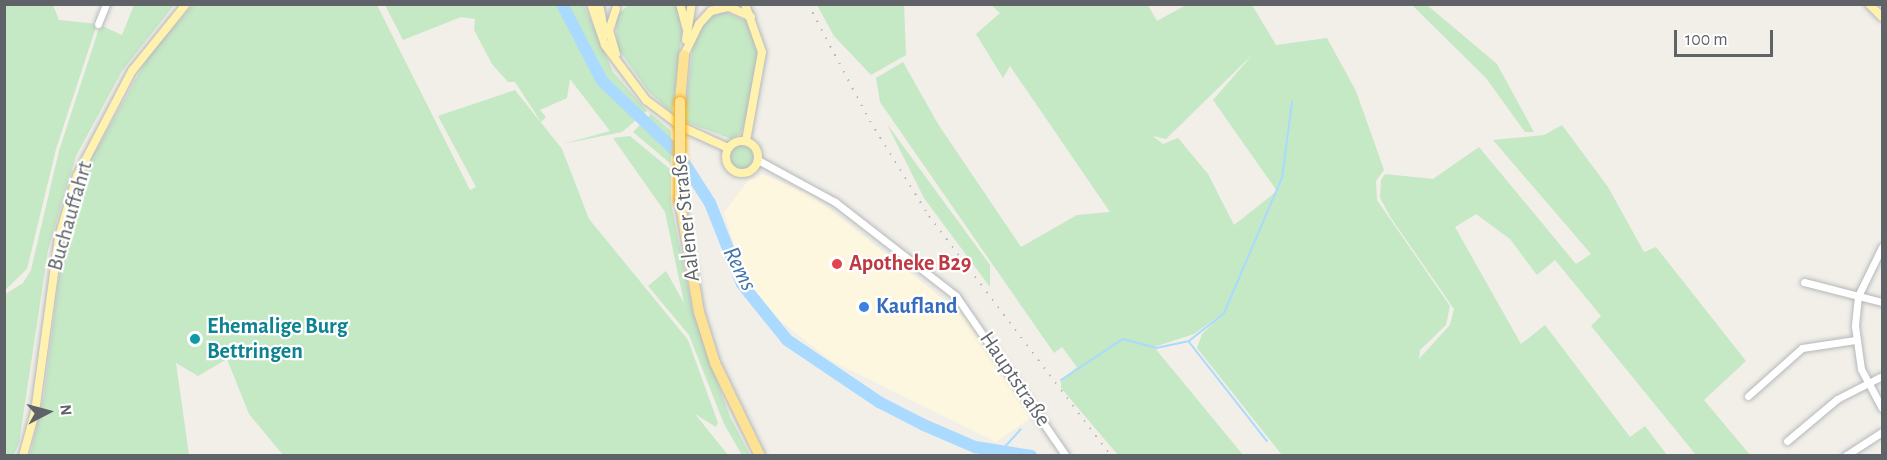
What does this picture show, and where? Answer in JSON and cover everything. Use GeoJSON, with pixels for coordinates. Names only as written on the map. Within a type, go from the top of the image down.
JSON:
{"type":"FeatureCollection","features":[{"type":"Feature","properties":{"kind":"highway","name":"Aalener Straße"},"geometry":{"type":"LineString","coordinates":[[684,55],[680,102],[680,201],[699,312],[715,363],[760,456]]}},
{"type":"Feature","properties":{"kind":"main road","name":"Buchauffahrt"},"geometry":{"type":"LineString","coordinates":[[23,456],[35,412],[59,237],[77,176],[132,71],[186,4]]}},
{"type":"Feature","properties":{"kind":"main road"},"geometry":{"type":"LineString","coordinates":[[591,4],[610,52],[646,100],[676,123],[728,148],[746,141]]}},
{"type":"Feature","properties":{"kind":"main road"},"geometry":{"type":"LineString","coordinates":[[610,52],[599,4],[619,7],[609,30],[617,55],[676,123]]}},
{"type":"Feature","properties":{"kind":"main road"},"geometry":{"type":"LineString","coordinates":[[680,4],[687,37]]}},
{"type":"Feature","properties":{"kind":"main road","name":"Aalener Straße"},"geometry":{"type":"LineString","coordinates":[[684,55],[692,4]]}},
{"type":"Feature","properties":{"kind":"main road"},"geometry":{"type":"LineString","coordinates":[[746,4],[754,19],[762,52],[746,141]]}},
{"type":"Feature","properties":{"kind":"main road"},"geometry":{"type":"LineString","coordinates":[[1869,4],[1882,17]]}},
{"type":"Feature","properties":{"kind":"main road"},"geometry":{"type":"LineString","coordinates":[[684,55],[711,11],[729,7],[754,19]]}},
{"type":"Feature","properties":{"kind":"main road"},"geometry":{"type":"LineString","coordinates":[[728,148],[726,162],[737,172],[752,170],[758,160],[755,146],[746,141]]}},
{"type":"Feature","properties":{"kind":"street"},"geometry":{"type":"LineString","coordinates":[[99,24],[106,4]]}},
{"type":"Feature","properties":{"kind":"street","name":"Hauptstraße"},"geometry":{"type":"LineString","coordinates":[[758,160],[835,202],[956,296],[1066,456]]}},
{"type":"Feature","properties":{"kind":"street"},"geometry":{"type":"LineString","coordinates":[[1882,247],[1858,296],[1855,340],[1867,384],[1882,408]]}},
{"type":"Feature","properties":{"kind":"street"},"geometry":{"type":"LineString","coordinates":[[1804,282],[1882,302]]}},
{"type":"Feature","properties":{"kind":"street"},"geometry":{"type":"LineString","coordinates":[[1748,396],[1802,348],[1855,340]]}},
{"type":"Feature","properties":{"kind":"street"},"geometry":{"type":"LineString","coordinates":[[1787,441],[1837,399],[1882,376]]}},
{"type":"Feature","properties":{"kind":"street"},"geometry":{"type":"LineString","coordinates":[[1845,456],[1882,432]]}},
{"type":"Feature","properties":{"kind":"shaded area"},"geometry":{"type":"Polygon","coordinates":[[[763,174],[813,196],[967,318],[1030,418],[996,442],[832,361],[770,313],[744,275],[724,213],[748,181],[763,174]]]}},
{"type":"Feature","properties":{"kind":"green space"},"geometry":{"type":"Polygon","coordinates":[[[194,4],[377,5],[470,190],[476,187],[438,116],[515,90],[562,149],[589,219],[688,340],[718,423],[716,427],[695,414],[728,455],[283,455],[249,414],[227,359],[198,376],[176,363],[189,455],[30,456],[44,395],[64,240],[88,165],[149,55],[194,4]]]}},
{"type":"Feature","properties":{"kind":"green space"},"geometry":{"type":"Polygon","coordinates":[[[5,5],[53,5],[59,20],[97,24],[56,149],[27,269],[5,290],[5,5]]]}},
{"type":"Feature","properties":{"kind":"green space"},"geometry":{"type":"Polygon","coordinates":[[[134,5],[174,5],[122,71],[76,156],[48,250],[19,443],[14,455],[5,455],[4,295],[23,283],[31,270],[59,151],[100,25],[122,35],[134,5]]]}},
{"type":"Feature","properties":{"kind":"green space"},"geometry":{"type":"Polygon","coordinates":[[[385,5],[584,5],[613,72],[647,111],[622,132],[563,144],[610,131],[570,79],[567,98],[540,110],[546,117],[541,122],[515,82],[508,82],[492,64],[474,30],[475,19],[461,17],[403,40],[385,5]]]}},
{"type":"Feature","properties":{"kind":"green space"},"geometry":{"type":"Polygon","coordinates":[[[628,5],[677,6],[683,25],[672,113],[648,91],[617,47],[616,17],[628,5]]]}},
{"type":"Feature","properties":{"kind":"green space"},"geometry":{"type":"Polygon","coordinates":[[[817,5],[904,5],[906,55],[871,75],[834,36],[817,5]]]}},
{"type":"Feature","properties":{"kind":"green space"},"geometry":{"type":"Polygon","coordinates":[[[991,5],[1148,5],[1157,21],[1186,5],[1252,5],[1276,45],[1327,38],[1356,91],[1384,170],[1376,181],[1377,200],[1450,306],[1446,325],[1420,350],[1419,359],[1450,325],[1454,309],[1391,218],[1380,198],[1381,180],[1385,174],[1433,179],[1479,147],[1576,264],[1591,254],[1493,140],[1544,135],[1562,125],[1608,187],[1644,252],[1656,247],[1746,361],[1704,400],[1750,455],[1696,455],[1591,326],[1601,316],[1555,260],[1537,275],[1510,239],[1476,214],[1455,227],[1521,344],[1545,325],[1630,437],[1645,426],[1667,455],[1282,455],[1197,348],[1202,334],[1224,312],[1194,334],[1154,347],[1243,455],[1118,455],[1061,388],[1061,380],[1077,367],[1062,347],[1054,353],[880,102],[876,78],[903,62],[938,124],[1021,247],[1077,215],[1110,212],[1010,66],[1003,78],[976,34],[1000,13],[991,5]],[[1254,53],[1166,139],[1153,136],[1113,105],[1163,144],[1178,138],[1208,174],[1234,225],[1277,191],[1213,100],[1254,53]]]}},
{"type":"Feature","properties":{"kind":"green space"},"geometry":{"type":"Polygon","coordinates":[[[1412,5],[1427,5],[1497,64],[1534,132],[1525,132],[1486,78],[1412,5]]]}},
{"type":"Feature","properties":{"kind":"green space"},"geometry":{"type":"Polygon","coordinates":[[[725,12],[748,22],[758,52],[747,115],[741,133],[731,139],[684,121],[693,43],[707,17],[725,12]]]}},
{"type":"Feature","properties":{"kind":"green space"},"geometry":{"type":"Polygon","coordinates":[[[651,114],[671,131],[671,164],[633,132],[651,114]]]}},
{"type":"Feature","properties":{"kind":"green space"},"geometry":{"type":"Polygon","coordinates":[[[887,124],[990,265],[990,287],[924,198],[887,124]]]}},
{"type":"Feature","properties":{"kind":"green space"},"geometry":{"type":"Polygon","coordinates":[[[630,136],[671,170],[671,203],[693,312],[730,417],[750,455],[742,455],[724,424],[689,335],[648,286],[666,271],[684,303],[665,212],[613,138],[630,136]]]}},
{"type":"Feature","properties":{"kind":"green space"},"geometry":{"type":"Polygon","coordinates":[[[741,145],[750,148],[753,157],[750,166],[741,169],[732,166],[729,157],[732,148],[741,145]]]}},
{"type":"Feature","properties":{"kind":"waterway","name":"Rems"},"geometry":{"type":"LineString","coordinates":[[562,4],[602,81],[678,153],[710,203],[742,284],[787,340],[879,402],[924,425],[975,447],[1031,456]]}},
{"type":"Feature","properties":{"kind":"waterway"},"geometry":{"type":"LineString","coordinates":[[1061,380],[1123,339],[1156,348],[1189,341],[1224,313],[1282,178],[1292,102]]}},
{"type":"Feature","properties":{"kind":"waterway"},"geometry":{"type":"LineString","coordinates":[[1189,342],[1267,441]]}},
{"type":"Feature","properties":{"kind":"waterway"},"geometry":{"type":"LineString","coordinates":[[1002,450],[1021,429]]}},
{"type":"Feature","properties":{"kind":"railway"},"geometry":{"type":"LineString","coordinates":[[808,4],[870,121],[929,216],[1111,456]]}},
{"type":"Feature","properties":{"kind":"place","name":"Apotheke B29"},"geometry":{"type":"Point","coordinates":[837,264]}},
{"type":"Feature","properties":{"kind":"place","name":"Kaufland"},"geometry":{"type":"Point","coordinates":[864,307]}},
{"type":"Feature","properties":{"kind":"place","name":"Ehemalige Burg Bettringen"},"geometry":{"type":"Point","coordinates":[195,339]}}]}
